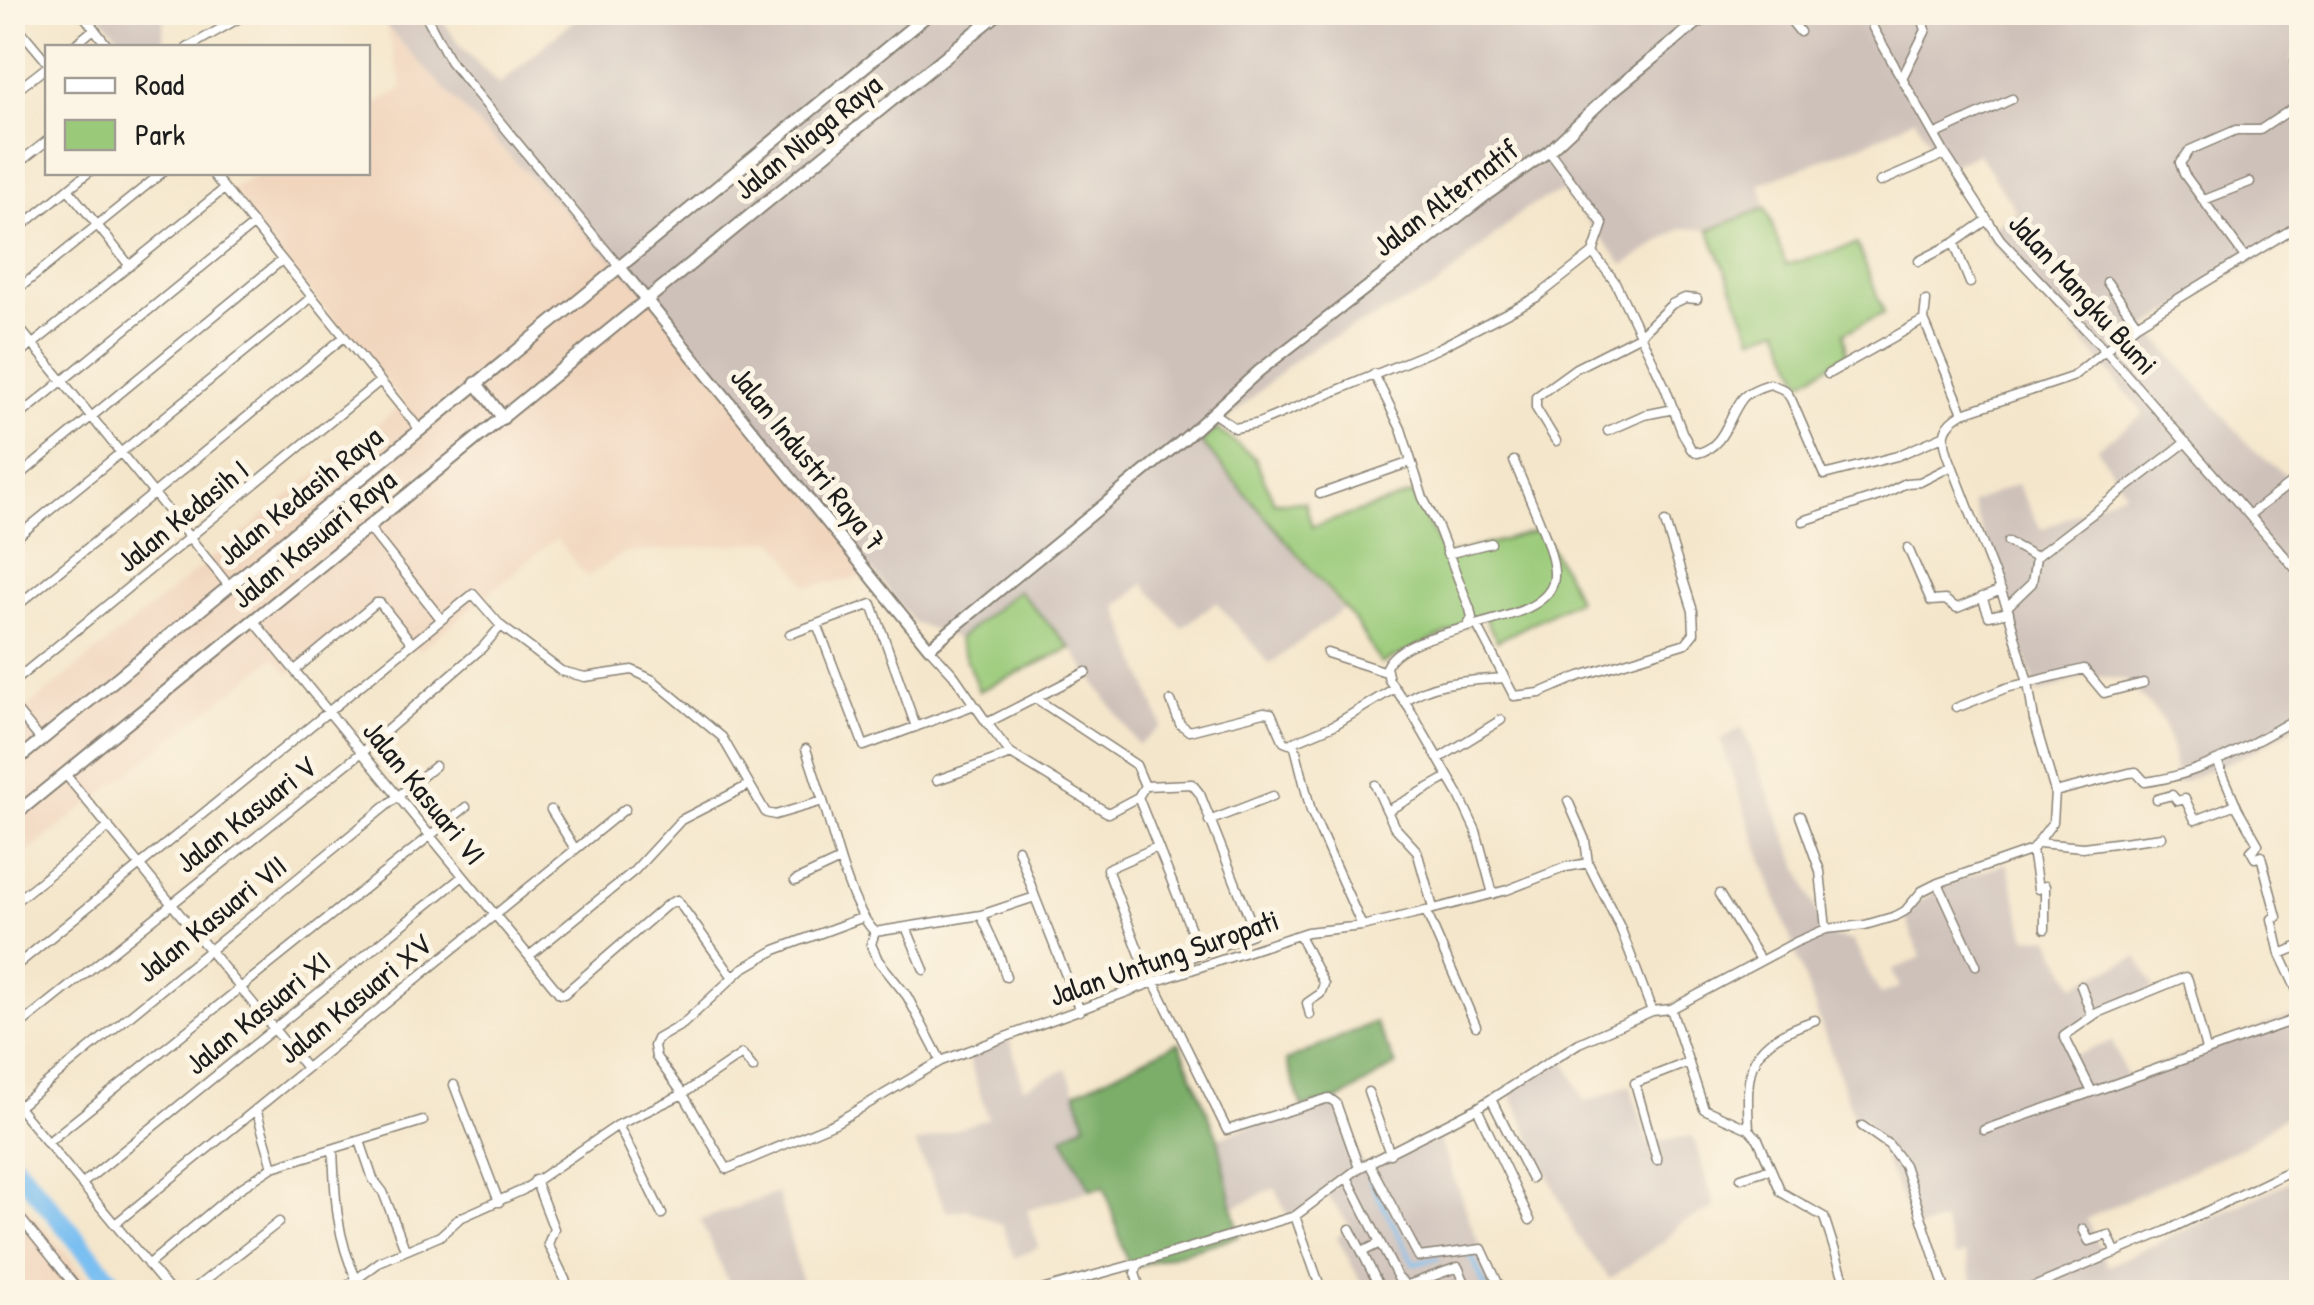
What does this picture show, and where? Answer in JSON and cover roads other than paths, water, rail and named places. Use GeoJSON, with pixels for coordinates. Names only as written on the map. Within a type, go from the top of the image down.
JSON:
{"type":"FeatureCollection","features":[{"type":"Feature","properties":{"kind":"main road","name":"Jalan Niaga Raya"},"geometry":{"type":"LineString","coordinates":[[619,266],[932,12]]}},
{"type":"Feature","properties":{"kind":"main road","name":"Jalan Niaga Raya"},"geometry":{"type":"LineString","coordinates":[[648,301],[1000,12]]}},
{"type":"Feature","properties":{"kind":"main road","name":"Jalan Kedasih Raya"},"geometry":{"type":"LineString","coordinates":[[12,764],[619,266]]}},
{"type":"Feature","properties":{"kind":"main road","name":"Jalan Kasuari Raya"},"geometry":{"type":"LineString","coordinates":[[12,817],[648,301]]}},
{"type":"Feature","properties":{"kind":"main road"},"geometry":{"type":"LineString","coordinates":[[476,383],[503,418]]}},
{"type":"Feature","properties":{"kind":"street"},"geometry":{"type":"LineString","coordinates":[[80,12],[107,45]]}},
{"type":"Feature","properties":{"kind":"street"},"geometry":{"type":"LineString","coordinates":[[192,45],[250,12]]}},
{"type":"Feature","properties":{"kind":"street"},"geometry":{"type":"LineString","coordinates":[[424,12],[450,61],[619,266]]}},
{"type":"Feature","properties":{"kind":"street"},"geometry":{"type":"LineString","coordinates":[[1549,151],[1613,91],[1710,12]]}},
{"type":"Feature","properties":{"kind":"street"},"geometry":{"type":"LineString","coordinates":[[1784,12],[1800,32]]}},
{"type":"Feature","properties":{"kind":"street","name":"Jalan Mangku Bumi"},"geometry":{"type":"LineString","coordinates":[[1880,12],[1872,20],[1873,28],[1944,154],[2000,240],[2105,350],[2302,576]]}},
{"type":"Feature","properties":{"kind":"street"},"geometry":{"type":"LineString","coordinates":[[1903,76],[1926,30],[1920,12]]}},
{"type":"Feature","properties":{"kind":"street"},"geometry":{"type":"LineString","coordinates":[[12,20],[45,61]]}},
{"type":"Feature","properties":{"kind":"street"},"geometry":{"type":"LineString","coordinates":[[74,45],[94,29]]}},
{"type":"Feature","properties":{"kind":"street"},"geometry":{"type":"LineString","coordinates":[[2302,50],[2294,63],[2302,84]]}},
{"type":"Feature","properties":{"kind":"street"},"geometry":{"type":"LineString","coordinates":[[14,90],[45,67]]}},
{"type":"Feature","properties":{"kind":"street"},"geometry":{"type":"LineString","coordinates":[[1934,135],[2012,99]]}},
{"type":"Feature","properties":{"kind":"street"},"geometry":{"type":"LineString","coordinates":[[2244,256],[2180,164],[2186,153],[2236,130],[2260,130],[2302,102]]}},
{"type":"Feature","properties":{"kind":"street"},"geometry":{"type":"LineString","coordinates":[[12,168],[45,142]]}},
{"type":"Feature","properties":{"kind":"street","name":"Jalan Alternatif"},"geometry":{"type":"LineString","coordinates":[[929,648],[1301,338],[1549,151],[1603,221],[1593,253]]}},
{"type":"Feature","properties":{"kind":"street"},"geometry":{"type":"LineString","coordinates":[[1880,182],[1944,154]]}},
{"type":"Feature","properties":{"kind":"street"},"geometry":{"type":"LineString","coordinates":[[12,234],[84,175]]}},
{"type":"Feature","properties":{"kind":"street"},"geometry":{"type":"LineString","coordinates":[[12,294],[159,175]]}},
{"type":"Feature","properties":{"kind":"street"},"geometry":{"type":"LineString","coordinates":[[212,175],[420,430]]}},
{"type":"Feature","properties":{"kind":"street"},"geometry":{"type":"LineString","coordinates":[[2204,200],[2250,182]]}},
{"type":"Feature","properties":{"kind":"street"},"geometry":{"type":"LineString","coordinates":[[68,189],[130,266]]}},
{"type":"Feature","properties":{"kind":"street"},"geometry":{"type":"LineString","coordinates":[[12,361],[224,189]]}},
{"type":"Feature","properties":{"kind":"street"},"geometry":{"type":"LineString","coordinates":[[1919,261],[1954,244],[1986,220]]}},
{"type":"Feature","properties":{"kind":"street"},"geometry":{"type":"LineString","coordinates":[[2046,929],[2044,886],[2038,889],[2035,846],[2055,815],[2055,792],[2008,610],[1943,436],[1948,422],[2067,379],[2136,324],[2302,223]]}},
{"type":"Feature","properties":{"kind":"street"},"geometry":{"type":"LineString","coordinates":[[12,422],[253,225]]}},
{"type":"Feature","properties":{"kind":"street"},"geometry":{"type":"LineString","coordinates":[[1954,244],[1970,283]]}},
{"type":"Feature","properties":{"kind":"street"},"geometry":{"type":"LineString","coordinates":[[1213,413],[1227,426],[1243,428],[1437,350],[1538,297],[1593,253],[1616,282],[1691,449],[1704,452],[1722,438],[1743,396],[1770,384],[1777,385],[1791,399],[1824,475],[1897,456],[1943,436]]}},
{"type":"Feature","properties":{"kind":"street"},"geometry":{"type":"LineString","coordinates":[[12,482],[282,260]]}},
{"type":"Feature","properties":{"kind":"street","name":"Jalan Industri Raya 7"},"geometry":{"type":"LineString","coordinates":[[619,266],[929,648]]}},
{"type":"Feature","properties":{"kind":"street"},"geometry":{"type":"LineString","coordinates":[[2108,282],[2136,324]]}},
{"type":"Feature","properties":{"kind":"street"},"geometry":{"type":"LineString","coordinates":[[12,541],[312,297]]}},
{"type":"Feature","properties":{"kind":"street"},"geometry":{"type":"LineString","coordinates":[[1556,441],[1536,408],[1536,397],[1576,368],[1639,336],[1672,304],[1684,298],[1697,299]]}},
{"type":"Feature","properties":{"kind":"street"},"geometry":{"type":"LineString","coordinates":[[1926,301],[1924,320],[1963,414]]}},
{"type":"Feature","properties":{"kind":"street"},"geometry":{"type":"LineString","coordinates":[[12,319],[228,586]]}},
{"type":"Feature","properties":{"kind":"street"},"geometry":{"type":"LineString","coordinates":[[1828,374],[1924,320]]}},
{"type":"Feature","properties":{"kind":"street"},"geometry":{"type":"LineString","coordinates":[[12,610],[344,337]]}},
{"type":"Feature","properties":{"kind":"street"},"geometry":{"type":"LineString","coordinates":[[1374,374],[1401,429],[1472,615],[1472,625],[1514,696],[1530,696],[1580,676],[1667,652],[1691,639],[1694,611],[1665,522]]}},
{"type":"Feature","properties":{"kind":"street","name":"Jalan Kedasih I"},"geometry":{"type":"LineString","coordinates":[[12,683],[380,381]]}},
{"type":"Feature","properties":{"kind":"street"},"geometry":{"type":"LineString","coordinates":[[1608,431],[1644,415],[1674,409]]}},
{"type":"Feature","properties":{"kind":"street"},"geometry":{"type":"LineString","coordinates":[[1982,597],[1989,616],[2008,610],[2032,583],[2036,556],[2186,442]]}},
{"type":"Feature","properties":{"kind":"street"},"geometry":{"type":"LineString","coordinates":[[1492,894],[1476,831],[1386,672],[1394,655],[1528,606],[1546,595],[1555,581],[1553,560],[1514,461]]}},
{"type":"Feature","properties":{"kind":"street"},"geometry":{"type":"LineString","coordinates":[[1320,494],[1411,462]]}},
{"type":"Feature","properties":{"kind":"street"},"geometry":{"type":"LineString","coordinates":[[1803,521],[1882,495],[1906,482],[1920,482],[1952,466]]}},
{"type":"Feature","properties":{"kind":"street"},"geometry":{"type":"LineString","coordinates":[[2250,514],[2291,484],[2302,490]]}},
{"type":"Feature","properties":{"kind":"street"},"geometry":{"type":"LineString","coordinates":[[368,528],[442,619]]}},
{"type":"Feature","properties":{"kind":"street"},"geometry":{"type":"LineString","coordinates":[[2008,542],[2036,556]]}},
{"type":"Feature","properties":{"kind":"street"},"geometry":{"type":"LineString","coordinates":[[1447,554],[1491,544]]}},
{"type":"Feature","properties":{"kind":"street"},"geometry":{"type":"LineString","coordinates":[[1908,548],[1930,602],[1946,600],[1957,608],[2001,590]]}},
{"type":"Feature","properties":{"kind":"street"},"geometry":{"type":"LineString","coordinates":[[12,969],[473,594],[501,626],[546,662],[572,676],[632,670],[652,680],[722,737],[762,809],[770,815],[823,801]]}},
{"type":"Feature","properties":{"kind":"street"},"geometry":{"type":"LineString","coordinates":[[295,670],[376,602],[411,642]]}},
{"type":"Feature","properties":{"kind":"street"},"geometry":{"type":"LineString","coordinates":[[790,634],[872,604],[916,727]]}},
{"type":"Feature","properties":{"kind":"street","name":"Jalan Kasuari VI"},"geometry":{"type":"LineString","coordinates":[[254,621],[560,994],[677,900],[732,976]]}},
{"type":"Feature","properties":{"kind":"street"},"geometry":{"type":"LineString","coordinates":[[816,624],[864,746],[974,705]]}},
{"type":"Feature","properties":{"kind":"street","name":"Jalan Kasuari V"},"geometry":{"type":"LineString","coordinates":[[12,1032],[362,752],[482,648],[501,626]]}},
{"type":"Feature","properties":{"kind":"street"},"geometry":{"type":"LineString","coordinates":[[929,648],[1011,754],[1106,812],[1138,797],[1145,786]]}},
{"type":"Feature","properties":{"kind":"street"},"geometry":{"type":"LineString","coordinates":[[1328,653],[1386,672]]}},
{"type":"Feature","properties":{"kind":"street"},"geometry":{"type":"LineString","coordinates":[[1956,708],[2028,682],[2084,669],[2104,693],[2143,683]]}},
{"type":"Feature","properties":{"kind":"street"},"geometry":{"type":"LineString","coordinates":[[987,722],[1086,672]]}},
{"type":"Feature","properties":{"kind":"street"},"geometry":{"type":"LineString","coordinates":[[1405,701],[1417,692],[1444,684],[1505,678]]}},
{"type":"Feature","properties":{"kind":"street"},"geometry":{"type":"LineString","coordinates":[[1170,702],[1186,731],[1268,712],[1276,720],[1284,742],[1294,744],[1363,710],[1395,688]]}},
{"type":"Feature","properties":{"kind":"street"},"geometry":{"type":"LineString","coordinates":[[1035,698],[1136,765],[1145,786]]}},
{"type":"Feature","properties":{"kind":"street"},"geometry":{"type":"LineString","coordinates":[[12,706],[41,740]]}},
{"type":"Feature","properties":{"kind":"street"},"geometry":{"type":"LineString","coordinates":[[2055,792],[2136,772],[2145,782],[2167,779],[2217,761],[2302,714]]}},
{"type":"Feature","properties":{"kind":"street"},"geometry":{"type":"LineString","coordinates":[[1438,760],[1501,720]]}},
{"type":"Feature","properties":{"kind":"street"},"geometry":{"type":"LineString","coordinates":[[1294,744],[1316,824],[1362,926]]}},
{"type":"Feature","properties":{"kind":"street"},"geometry":{"type":"LineString","coordinates":[[806,750],[840,860],[874,932],[871,944],[878,960],[907,996],[940,1061]]}},
{"type":"Feature","properties":{"kind":"street"},"geometry":{"type":"LineString","coordinates":[[937,780],[1011,754]]}},
{"type":"Feature","properties":{"kind":"street"},"geometry":{"type":"LineString","coordinates":[[2217,761],[2258,844],[2252,850],[2255,858],[2261,856],[2270,882],[2278,917],[2272,920],[2280,954],[2302,1002]]}},
{"type":"Feature","properties":{"kind":"street","name":"Jalan Kasuari VII"},"geometry":{"type":"LineString","coordinates":[[15,1104],[435,766]]}},
{"type":"Feature","properties":{"kind":"street"},"geometry":{"type":"LineString","coordinates":[[65,774],[306,1068]]}},
{"type":"Feature","properties":{"kind":"street"},"geometry":{"type":"LineString","coordinates":[[1387,811],[1448,777]]}},
{"type":"Feature","properties":{"kind":"street"},"geometry":{"type":"LineString","coordinates":[[1145,786],[1192,784],[1200,794],[1254,930],[1250,936],[1152,972],[1145,968],[1107,869],[1157,847]]}},
{"type":"Feature","properties":{"kind":"street"},"geometry":{"type":"LineString","coordinates":[[1374,785],[1399,834],[1416,851],[1429,910],[1476,1026]]}},
{"type":"Feature","properties":{"kind":"street"},"geometry":{"type":"LineString","coordinates":[[529,956],[622,882],[681,820],[749,786]]}},
{"type":"Feature","properties":{"kind":"street"},"geometry":{"type":"LineString","coordinates":[[2157,800],[2172,795],[2177,800],[2186,799],[2195,820],[2236,804]]}},
{"type":"Feature","properties":{"kind":"street"},"geometry":{"type":"LineString","coordinates":[[1209,821],[1273,796]]}},
{"type":"Feature","properties":{"kind":"street"},"geometry":{"type":"LineString","coordinates":[[1138,797],[1200,952]]}},
{"type":"Feature","properties":{"kind":"street"},"geometry":{"type":"LineString","coordinates":[[2302,798],[2298,802],[2302,811]]}},
{"type":"Feature","properties":{"kind":"street"},"geometry":{"type":"LineString","coordinates":[[1568,801],[1584,840],[1588,863],[1620,927],[1652,1011]]}},
{"type":"Feature","properties":{"kind":"street"},"geometry":{"type":"LineString","coordinates":[[48,1143],[466,808]]}},
{"type":"Feature","properties":{"kind":"street","name":"Jalan Kasuari XV"},"geometry":{"type":"LineString","coordinates":[[115,1224],[625,809]]}},
{"type":"Feature","properties":{"kind":"street"},"geometry":{"type":"LineString","coordinates":[[550,810],[575,848]]}},
{"type":"Feature","properties":{"kind":"street"},"geometry":{"type":"LineString","coordinates":[[1800,816],[1821,876],[1826,929]]}},
{"type":"Feature","properties":{"kind":"street"},"geometry":{"type":"LineString","coordinates":[[12,904],[109,827]]}},
{"type":"Feature","properties":{"kind":"street"},"geometry":{"type":"LineString","coordinates":[[1034,1292],[1294,1216],[1359,1168],[1477,1108],[1579,1043],[1652,1011],[1671,1008],[1826,929],[1865,925],[1896,916],[1922,891],[1938,883],[2035,846],[2094,846],[2162,837]]}},
{"type":"Feature","properties":{"kind":"street"},"geometry":{"type":"LineString","coordinates":[[1018,849],[1080,1011]]}},
{"type":"Feature","properties":{"kind":"street"},"geometry":{"type":"LineString","coordinates":[[795,882],[840,860]]}},
{"type":"Feature","properties":{"kind":"street","name":"Jalan Untung Suropati"},"geometry":{"type":"LineString","coordinates":[[683,1094],[726,1169],[835,1122],[940,1061],[1154,982],[1299,935],[1362,926],[1429,910],[1588,863]]}},
{"type":"Feature","properties":{"kind":"street","name":"Jalan Kasuari XI"},"geometry":{"type":"LineString","coordinates":[[82,1184],[463,876]]}},
{"type":"Feature","properties":{"kind":"street"},"geometry":{"type":"LineString","coordinates":[[1938,883],[1976,964]]}},
{"type":"Feature","properties":{"kind":"street"},"geometry":{"type":"LineString","coordinates":[[1719,894],[1760,960]]}},
{"type":"Feature","properties":{"kind":"street"},"geometry":{"type":"LineString","coordinates":[[874,932],[980,915],[1035,897]]}},
{"type":"Feature","properties":{"kind":"street"},"geometry":{"type":"LineString","coordinates":[[980,915],[1000,954],[1006,977]]}},
{"type":"Feature","properties":{"kind":"street"},"geometry":{"type":"LineString","coordinates":[[683,1094],[656,1056],[657,1040],[705,1006],[732,976],[775,950],[864,917]]}},
{"type":"Feature","properties":{"kind":"street"},"geometry":{"type":"LineString","coordinates":[[906,927],[924,970]]}},
{"type":"Feature","properties":{"kind":"street"},"geometry":{"type":"LineString","coordinates":[[1299,935],[1324,984],[1320,994],[1307,1003],[1310,1015]]}},
{"type":"Feature","properties":{"kind":"street"},"geometry":{"type":"LineString","coordinates":[[2280,954],[2302,946]]}},
{"type":"Feature","properties":{"kind":"street"},"geometry":{"type":"LineString","coordinates":[[2092,1092],[2064,1037],[2092,1016],[2184,976],[2206,1050]]}},
{"type":"Feature","properties":{"kind":"street"},"geometry":{"type":"LineString","coordinates":[[1154,982],[1227,1130],[1329,1098],[1336,1103],[1359,1168]]}},
{"type":"Feature","properties":{"kind":"street"},"geometry":{"type":"LineString","coordinates":[[2081,986],[2092,1016]]}},
{"type":"Feature","properties":{"kind":"street"},"geometry":{"type":"LineString","coordinates":[[1671,1008],[1704,1110],[1750,1128]]}},
{"type":"Feature","properties":{"kind":"street"},"geometry":{"type":"LineString","coordinates":[[1984,1130],[2302,1017]]}},
{"type":"Feature","properties":{"kind":"street"},"geometry":{"type":"LineString","coordinates":[[1814,1020],[1781,1033],[1758,1054],[1747,1086],[1750,1128],[1784,1194],[1824,1216],[1848,1292]]}},
{"type":"Feature","properties":{"kind":"street"},"geometry":{"type":"LineString","coordinates":[[339,1292],[380,1260],[440,1236],[460,1218],[499,1202],[618,1125],[683,1094],[742,1054],[754,1068]]}},
{"type":"Feature","properties":{"kind":"street"},"geometry":{"type":"LineString","coordinates":[[1657,1160],[1635,1083],[1690,1062]]}},
{"type":"Feature","properties":{"kind":"street"},"geometry":{"type":"LineString","coordinates":[[454,1085],[499,1202]]}},
{"type":"Feature","properties":{"kind":"street"},"geometry":{"type":"LineString","coordinates":[[1368,1092],[1390,1154]]}},
{"type":"Feature","properties":{"kind":"street"},"geometry":{"type":"LineString","coordinates":[[1491,1099],[1531,1178]]}},
{"type":"Feature","properties":{"kind":"street"},"geometry":{"type":"LineString","coordinates":[[15,1104],[171,1292]]}},
{"type":"Feature","properties":{"kind":"street"},"geometry":{"type":"LineString","coordinates":[[1477,1108],[1530,1220]]}},
{"type":"Feature","properties":{"kind":"street"},"geometry":{"type":"LineString","coordinates":[[256,1109],[273,1166]]}},
{"type":"Feature","properties":{"kind":"street"},"geometry":{"type":"LineString","coordinates":[[148,1265],[236,1191],[273,1166],[423,1121]]}},
{"type":"Feature","properties":{"kind":"street"},"geometry":{"type":"LineString","coordinates":[[618,1125],[662,1214]]}},
{"type":"Feature","properties":{"kind":"street"},"geometry":{"type":"LineString","coordinates":[[1862,1126],[1888,1144],[1904,1166],[1946,1292]]}},
{"type":"Feature","properties":{"kind":"street"},"geometry":{"type":"LineString","coordinates":[[360,1141],[372,1178],[383,1192],[405,1249]]}},
{"type":"Feature","properties":{"kind":"street"},"geometry":{"type":"LineString","coordinates":[[333,1149],[335,1216],[345,1256],[356,1278]]}},
{"type":"Feature","properties":{"kind":"street"},"geometry":{"type":"LineString","coordinates":[[1369,1163],[1419,1256],[1480,1248],[1502,1292]]}},
{"type":"Feature","properties":{"kind":"street"},"geometry":{"type":"LineString","coordinates":[[2022,1292],[2116,1254],[2302,1165]]}},
{"type":"Feature","properties":{"kind":"street"},"geometry":{"type":"LineString","coordinates":[[1741,1178],[1769,1169]]}},
{"type":"Feature","properties":{"kind":"street"},"geometry":{"type":"LineString","coordinates":[[1347,1178],[1398,1278],[1411,1289],[1456,1263],[1469,1292]]}},
{"type":"Feature","properties":{"kind":"street"},"geometry":{"type":"LineString","coordinates":[[535,1180],[554,1229],[548,1244],[571,1292]]}},
{"type":"Feature","properties":{"kind":"street"},"geometry":{"type":"LineString","coordinates":[[12,1208],[80,1292]]}},
{"type":"Feature","properties":{"kind":"street"},"geometry":{"type":"LineString","coordinates":[[1294,1216],[1322,1292]]}},
{"type":"Feature","properties":{"kind":"street"},"geometry":{"type":"LineString","coordinates":[[190,1292],[279,1222]]}},
{"type":"Feature","properties":{"kind":"street"},"geometry":{"type":"LineString","coordinates":[[2084,1228],[2089,1242],[2108,1236],[2116,1254]]}},
{"type":"Feature","properties":{"kind":"street"},"geometry":{"type":"LineString","coordinates":[[1350,1229],[1382,1292]]}},
{"type":"Feature","properties":{"kind":"street"},"geometry":{"type":"LineString","coordinates":[[1362,1252],[1380,1243]]}},
{"type":"Feature","properties":{"kind":"street"},"geometry":{"type":"LineString","coordinates":[[1139,1264],[1135,1273],[1140,1292]]}},
{"type":"Feature","properties":{"kind":"street"},"geometry":{"type":"LineString","coordinates":[[1437,1292],[1464,1281]]}},
{"type":"Feature","properties":{"kind":"waterway"},"geometry":{"type":"LineString","coordinates":[[12,1162],[111,1281],[115,1292]]}},
{"type":"Feature","properties":{"kind":"waterway"},"geometry":{"type":"LineString","coordinates":[[1369,1179],[1414,1264],[1438,1258]]}},
{"type":"Feature","properties":{"kind":"waterway"},"geometry":{"type":"LineString","coordinates":[[1466,1251],[1487,1292]]}}]}
